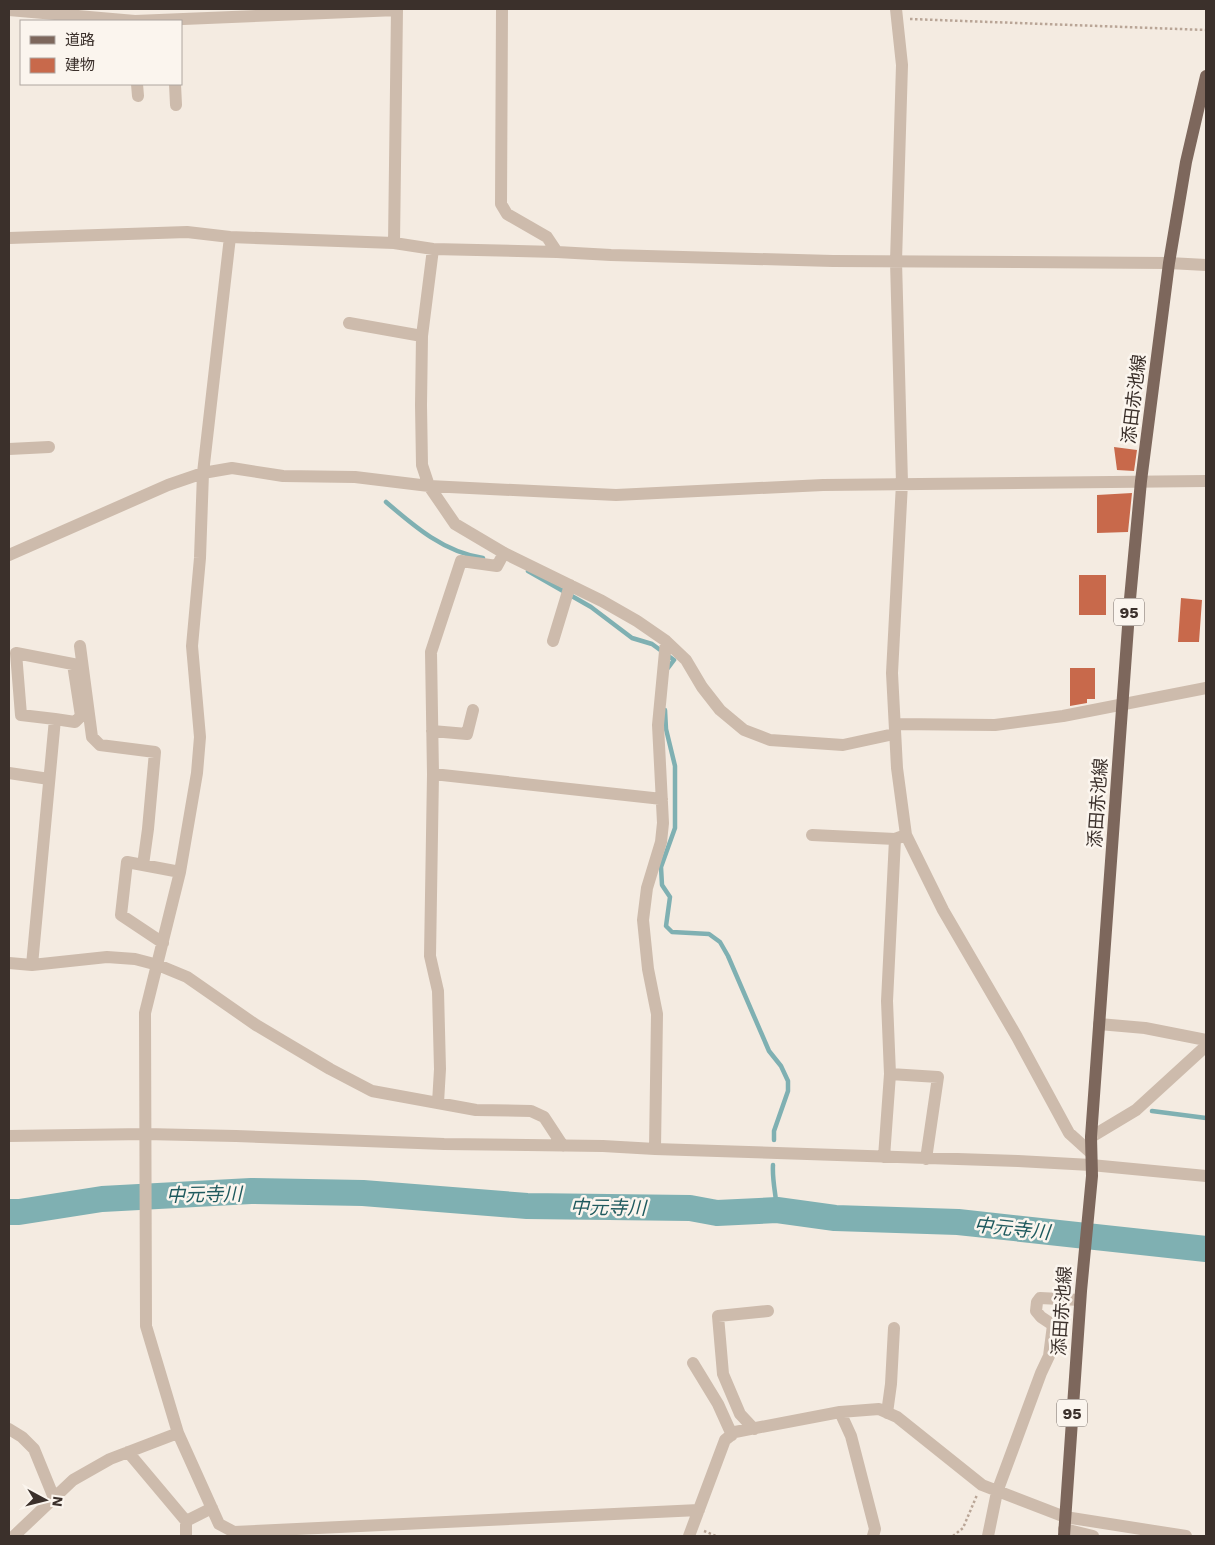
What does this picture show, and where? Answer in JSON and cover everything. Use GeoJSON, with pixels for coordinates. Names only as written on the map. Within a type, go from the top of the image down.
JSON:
{"type":"FeatureCollection","features":[{"type":"Feature","properties":{"kind":"main road","name":"添田赤池線"},"geometry":{"type":"LineString","coordinates":[[1064,1527],[1091,1170],[1091,1137],[1130,600],[1141,481],[1169,263],[1186,162],[1206,76]]}},
{"type":"Feature","properties":{"kind":"street"},"geometry":{"type":"LineString","coordinates":[[502,9],[501,204],[506,214],[547,237],[557,252]]}},
{"type":"Feature","properties":{"kind":"street"},"geometry":{"type":"LineString","coordinates":[[9,10],[124,20]]}},
{"type":"Feature","properties":{"kind":"street"},"geometry":{"type":"LineString","coordinates":[[175,20],[397,10],[394,243]]}},
{"type":"Feature","properties":{"kind":"street"},"geometry":{"type":"LineString","coordinates":[[884,1158],[890,1074],[887,1001],[900,837],[892,673],[902,483],[896,261],[902,65],[896,14]]}},
{"type":"Feature","properties":{"kind":"street"},"geometry":{"type":"LineString","coordinates":[[175,85],[176,105]]}},
{"type":"Feature","properties":{"kind":"street"},"geometry":{"type":"LineString","coordinates":[[9,238],[187,232],[230,237],[394,243],[433,249],[611,255],[833,261],[1169,263],[1206,265]]}},
{"type":"Feature","properties":{"kind":"street"},"geometry":{"type":"LineString","coordinates":[[230,237],[204,472],[200,558],[192,646],[200,736],[197,774],[180,872],[145,1013],[146,1326],[178,1433],[219,1524],[234,1532],[699,1510]]}},
{"type":"Feature","properties":{"kind":"street"},"geometry":{"type":"LineString","coordinates":[[433,249],[422,336],[422,465],[429,486],[455,524],[504,553],[570,585],[637,621],[666,641],[686,660],[702,687],[720,710],[744,730],[770,740],[843,746],[894,729],[995,725],[1063,716],[1206,688]]}},
{"type":"Feature","properties":{"kind":"street"},"geometry":{"type":"LineString","coordinates":[[349,322],[422,336]]}},
{"type":"Feature","properties":{"kind":"street"},"geometry":{"type":"LineString","coordinates":[[9,449],[49,447]]}},
{"type":"Feature","properties":{"kind":"street"},"geometry":{"type":"LineString","coordinates":[[9,555],[168,485],[204,472],[232,468],[283,476],[355,477],[429,486],[616,495],[726,488],[902,483],[1206,481]]}},
{"type":"Feature","properties":{"kind":"street"},"geometry":{"type":"LineString","coordinates":[[438,1103],[440,1069],[438,991],[430,956],[433,774],[431,652],[461,561],[497,566],[504,553]]}},
{"type":"Feature","properties":{"kind":"street"},"geometry":{"type":"LineString","coordinates":[[553,641],[570,585]]}},
{"type":"Feature","properties":{"kind":"street"},"geometry":{"type":"LineString","coordinates":[[655,1149],[656,1014],[648,969],[643,920],[647,888],[661,842],[663,823],[658,725],[666,641]]}},
{"type":"Feature","properties":{"kind":"street"},"geometry":{"type":"LineString","coordinates":[[80,646],[92,737],[100,744],[155,752],[143,865]]}},
{"type":"Feature","properties":{"kind":"street"},"geometry":{"type":"LineString","coordinates":[[16,653],[73,664],[81,716],[75,722],[55,719],[21,715],[16,653]]}},
{"type":"Feature","properties":{"kind":"street"},"geometry":{"type":"LineString","coordinates":[[432,731],[467,734],[473,710]]}},
{"type":"Feature","properties":{"kind":"street"},"geometry":{"type":"LineString","coordinates":[[32,965],[55,719]]}},
{"type":"Feature","properties":{"kind":"street"},"geometry":{"type":"LineString","coordinates":[[9,772],[49,778]]}},
{"type":"Feature","properties":{"kind":"street"},"geometry":{"type":"LineString","coordinates":[[433,774],[662,799]]}},
{"type":"Feature","properties":{"kind":"street"},"geometry":{"type":"LineString","coordinates":[[812,835],[900,837]]}},
{"type":"Feature","properties":{"kind":"street"},"geometry":{"type":"LineString","coordinates":[[900,837],[1016,1037],[1069,1133],[1090,1152]]}},
{"type":"Feature","properties":{"kind":"street"},"geometry":{"type":"LineString","coordinates":[[163,943],[121,915],[127,862],[180,872]]}},
{"type":"Feature","properties":{"kind":"street"},"geometry":{"type":"LineString","coordinates":[[9,963],[32,965],[107,957],[135,959],[158,965],[187,977],[256,1025],[330,1069],[372,1091],[476,1110],[531,1112],[544,1117],[563,1146]]}},
{"type":"Feature","properties":{"kind":"street"},"geometry":{"type":"LineString","coordinates":[[1099,1024],[1145,1028],[1206,1040]]}},
{"type":"Feature","properties":{"kind":"street"},"geometry":{"type":"LineString","coordinates":[[1091,1137],[1136,1110],[1206,1046]]}},
{"type":"Feature","properties":{"kind":"street"},"geometry":{"type":"LineString","coordinates":[[890,1074],[938,1077],[926,1159]]}},
{"type":"Feature","properties":{"kind":"street"},"geometry":{"type":"LineString","coordinates":[[9,1136],[145,1134],[444,1144],[602,1146],[926,1159],[1206,1176]]}},
{"type":"Feature","properties":{"kind":"street"},"geometry":{"type":"LineString","coordinates":[[988,1536],[998,1492],[1041,1373],[1049,1356],[1053,1325],[1036,1311],[1037,1302],[1040,1298],[1080,1296]]}},
{"type":"Feature","properties":{"kind":"street"},"geometry":{"type":"LineString","coordinates":[[754,1429],[740,1414],[723,1374],[718,1316],[768,1311]]}},
{"type":"Feature","properties":{"kind":"street"},"geometry":{"type":"LineString","coordinates":[[887,1413],[891,1384],[894,1328]]}},
{"type":"Feature","properties":{"kind":"street"},"geometry":{"type":"LineString","coordinates":[[693,1363],[718,1404],[732,1434]]}},
{"type":"Feature","properties":{"kind":"street"},"geometry":{"type":"LineString","coordinates":[[690,1536],[725,1440],[732,1434],[840,1412],[879,1409],[897,1417],[984,1486],[1064,1527],[1093,1536]]}},
{"type":"Feature","properties":{"kind":"street"},"geometry":{"type":"LineString","coordinates":[[840,1412],[851,1436],[875,1529],[873,1536]]}},
{"type":"Feature","properties":{"kind":"street"},"geometry":{"type":"LineString","coordinates":[[9,1429],[22,1437],[34,1449],[54,1498]]}},
{"type":"Feature","properties":{"kind":"street"},"geometry":{"type":"LineString","coordinates":[[14,1536],[73,1480],[110,1459],[178,1433]]}},
{"type":"Feature","properties":{"kind":"street"},"geometry":{"type":"LineString","coordinates":[[128,1452],[186,1521],[186,1536]]}},
{"type":"Feature","properties":{"kind":"street"},"geometry":{"type":"LineString","coordinates":[[186,1521],[212,1508]]}},
{"type":"Feature","properties":{"kind":"street"},"geometry":{"type":"LineString","coordinates":[[1064,1527],[1186,1536]]}},
{"type":"Feature","properties":{"kind":"path"},"geometry":{"type":"LineString","coordinates":[[896,14],[1206,30]]}},
{"type":"Feature","properties":{"kind":"path"},"geometry":{"type":"LineString","coordinates":[[953,1536],[963,1528],[976,1497],[984,1486]]}},
{"type":"Feature","properties":{"kind":"building"},"geometry":{"type":"Polygon","coordinates":[[[1114,447],[1137,450],[1134,471],[1117,470],[1114,447]]]}},
{"type":"Feature","properties":{"kind":"building"},"geometry":{"type":"Polygon","coordinates":[[[1132,493],[1128,532],[1097,533],[1097,495],[1132,493]]]}},
{"type":"Feature","properties":{"kind":"building"},"geometry":{"type":"Polygon","coordinates":[[[1079,575],[1106,575],[1106,615],[1079,615],[1079,575]]]}},
{"type":"Feature","properties":{"kind":"building"},"geometry":{"type":"Polygon","coordinates":[[[1181,598],[1202,600],[1199,642],[1178,642],[1181,598]]]}},
{"type":"Feature","properties":{"kind":"building"},"geometry":{"type":"Polygon","coordinates":[[[1070,668],[1095,668],[1095,699],[1087,699],[1087,703],[1070,706],[1070,668]]]}},
{"type":"Feature","properties":{"kind":"waterway"},"geometry":{"type":"LineString","coordinates":[[386,502],[419,529],[443,544],[469,555],[483,558]]}},
{"type":"Feature","properties":{"kind":"waterway"},"geometry":{"type":"LineString","coordinates":[[528,571],[591,607],[632,638],[652,644],[674,660],[668,668]]}},
{"type":"Feature","properties":{"kind":"waterway"},"geometry":{"type":"LineString","coordinates":[[665,710],[666,729],[675,766],[675,828],[661,867],[662,885],[670,897],[666,926],[672,932],[709,934],[720,942],[728,956],[769,1051],[781,1066],[788,1081],[788,1091],[774,1131],[774,1140]]}},
{"type":"Feature","properties":{"kind":"waterway"},"geometry":{"type":"LineString","coordinates":[[1152,1111],[1206,1118]]}},
{"type":"Feature","properties":{"kind":"waterway"},"geometry":{"type":"LineString","coordinates":[[773,1165],[777,1210]]}},
{"type":"Feature","properties":{"kind":"waterway","name":"中元寺川"},"geometry":{"type":"LineString","coordinates":[[9,1212],[102,1199],[251,1191],[363,1193],[527,1206],[690,1208],[717,1213],[777,1210],[835,1218],[958,1222],[1206,1249]]}}]}
